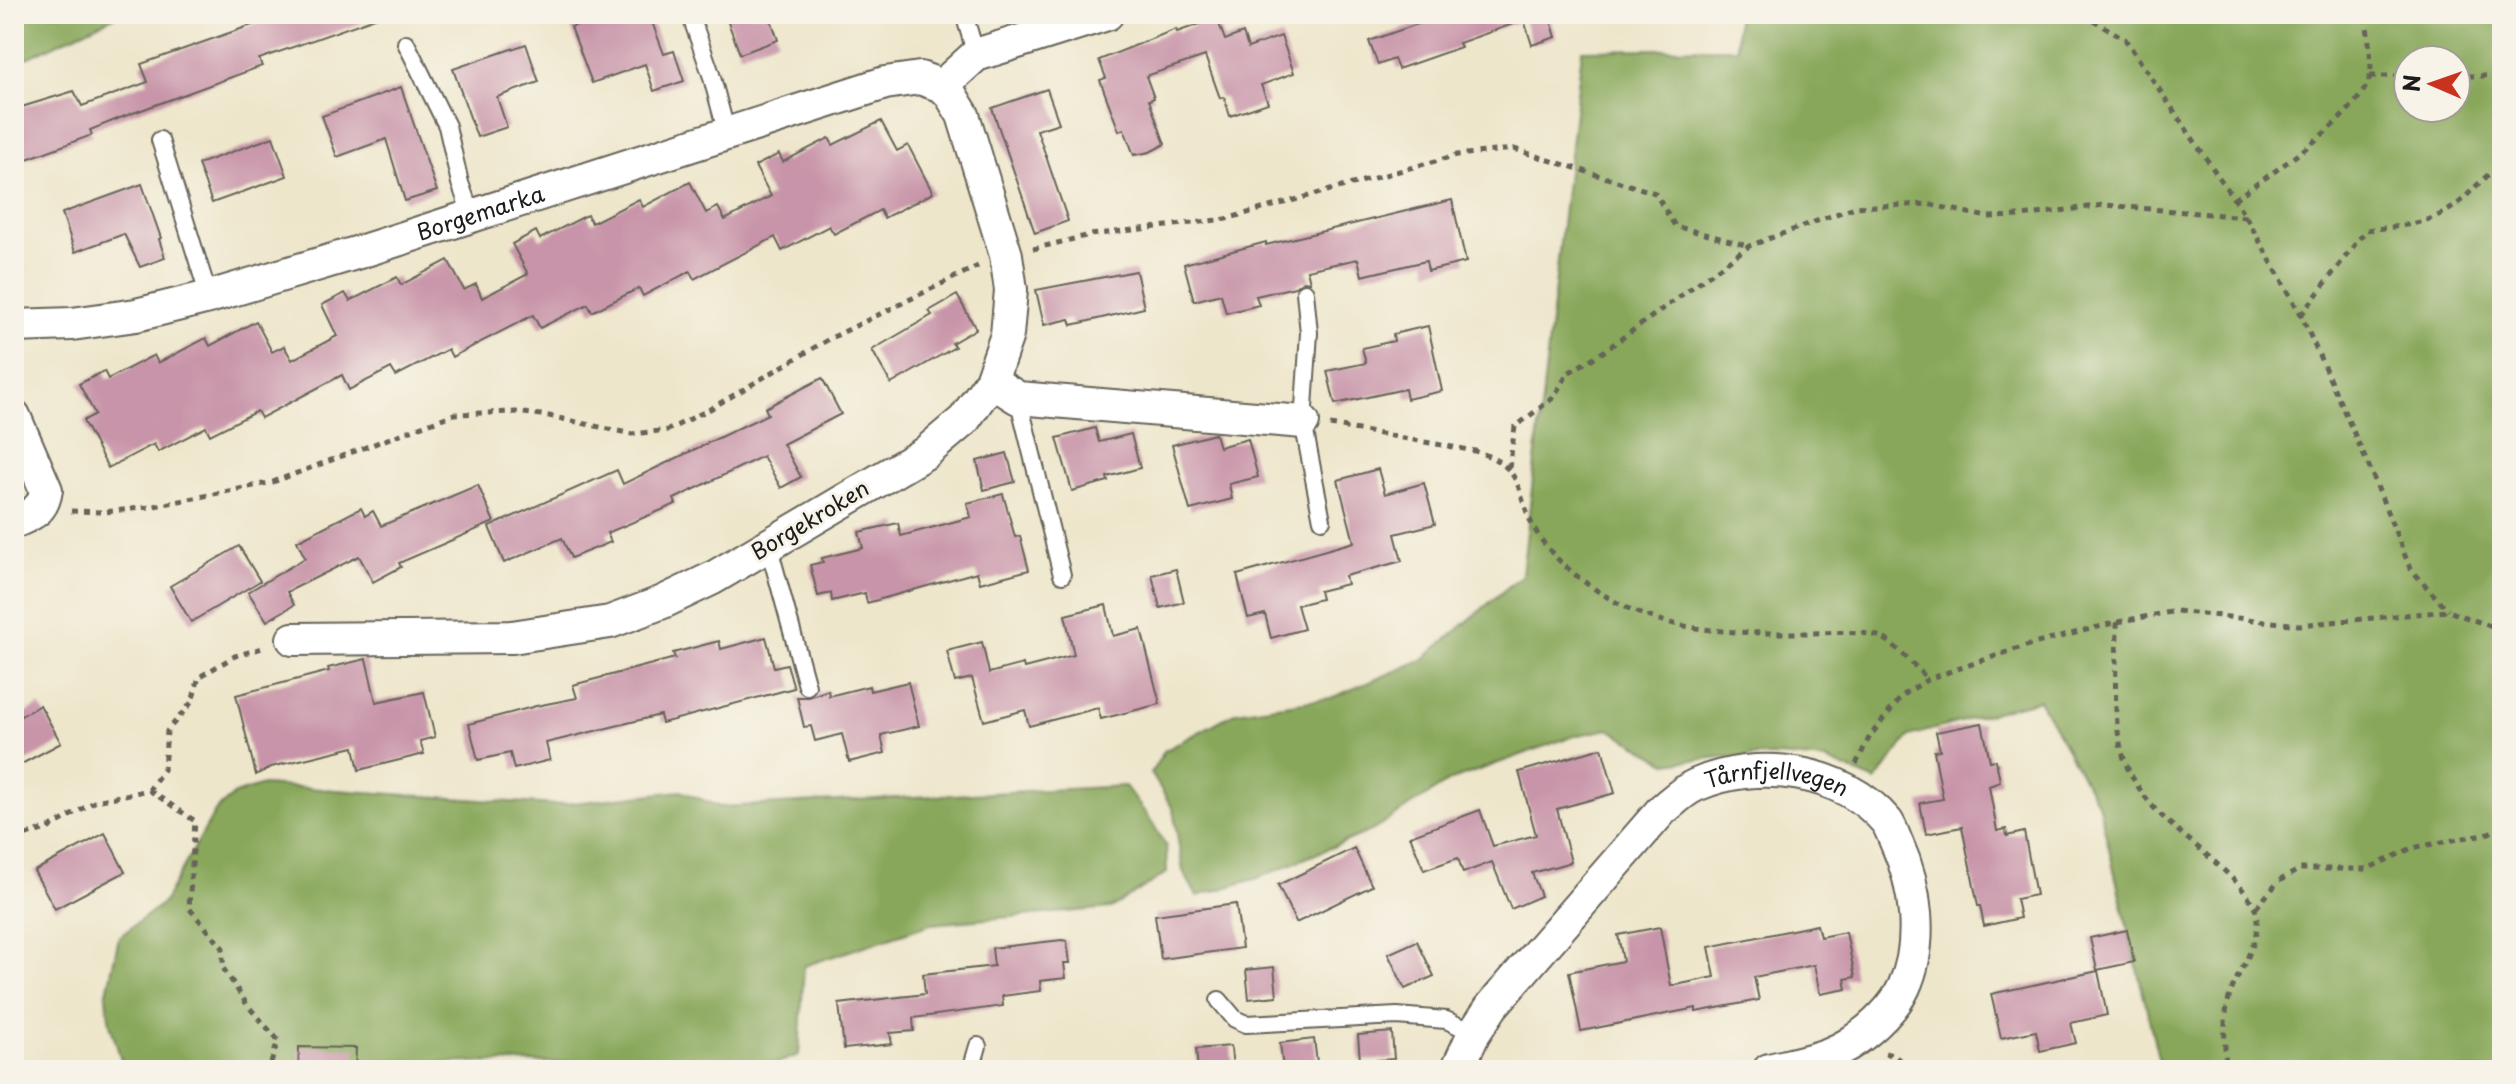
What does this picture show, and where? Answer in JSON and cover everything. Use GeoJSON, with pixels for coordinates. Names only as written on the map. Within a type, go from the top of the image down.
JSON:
{"type":"FeatureCollection","features":[{"type":"Feature","properties":{"kind":"street"},"geometry":{"type":"LineString","coordinates":[[942,86],[976,55],[1107,14]]}},
{"type":"Feature","properties":{"kind":"street","name":"Borgemarka"},"geometry":{"type":"LineString","coordinates":[[14,326],[72,324],[136,315],[209,297],[472,217],[903,79],[920,78],[942,86]]}},
{"type":"Feature","properties":{"kind":"street","name":"Borgekroken"},"geometry":{"type":"LineString","coordinates":[[293,639],[512,637],[610,622],[663,602],[713,578],[925,453],[964,420],[991,381],[1007,335],[1011,290],[1006,255],[963,115],[942,86]]}},
{"type":"Feature","properties":{"kind":"street"},"geometry":{"type":"LineString","coordinates":[[991,381],[1018,398],[1303,422]]}},
{"type":"Feature","properties":{"kind":"street"},"geometry":{"type":"LineString","coordinates":[[14,416],[46,490],[39,511],[14,522]]}},
{"type":"Feature","properties":{"kind":"street","name":"Tårnfjellvegen"},"geometry":{"type":"LineString","coordinates":[[1457,1070],[1474,1033],[1492,1006],[1662,810],[1693,786],[1725,775],[1785,770],[1825,781],[1843,790],[1860,799],[1888,823],[1908,870],[1915,915],[1913,950],[1904,987],[1879,1020],[1854,1042],[1823,1056],[1769,1070]]}},
{"type":"Feature","properties":{"kind":"lane"},"geometry":{"type":"LineString","coordinates":[[690,14],[727,134]]}},
{"type":"Feature","properties":{"kind":"lane"},"geometry":{"type":"LineString","coordinates":[[964,14],[976,55]]}},
{"type":"Feature","properties":{"kind":"lane"},"geometry":{"type":"LineString","coordinates":[[406,43],[447,126],[460,183],[472,217]]}},
{"type":"Feature","properties":{"kind":"lane"},"geometry":{"type":"LineString","coordinates":[[160,140],[209,297]]}},
{"type":"Feature","properties":{"kind":"lane"},"geometry":{"type":"LineString","coordinates":[[1305,292],[1309,333],[1303,422],[1322,520]]}},
{"type":"Feature","properties":{"kind":"lane"},"geometry":{"type":"LineString","coordinates":[[1018,398],[1062,575]]}},
{"type":"Feature","properties":{"kind":"lane"},"geometry":{"type":"LineString","coordinates":[[768,544],[807,686]]}},
{"type":"Feature","properties":{"kind":"lane"},"geometry":{"type":"LineString","coordinates":[[1219,1000],[1235,1019],[1246,1024],[1397,1016],[1446,1020],[1474,1033]]}},
{"type":"Feature","properties":{"kind":"lane"},"geometry":{"type":"LineString","coordinates":[[971,1070],[978,1046]]}},
{"type":"Feature","properties":{"kind":"path"},"geometry":{"type":"LineString","coordinates":[[2083,14],[2125,39],[2246,217],[2301,315],[2370,469],[2410,568],[2448,611]]}},
{"type":"Feature","properties":{"kind":"path"},"geometry":{"type":"LineString","coordinates":[[2234,199],[2301,154],[2357,100],[2370,76],[2365,14]]}},
{"type":"Feature","properties":{"kind":"path"},"geometry":{"type":"LineString","coordinates":[[2370,76],[2392,76]]}},
{"type":"Feature","properties":{"kind":"path"},"geometry":{"type":"LineString","coordinates":[[2472,76],[2502,76]]}},
{"type":"Feature","properties":{"kind":"path"},"geometry":{"type":"LineString","coordinates":[[44,502],[72,511],[125,511],[273,482],[454,414],[516,412],[632,434],[668,430],[829,339],[1006,255],[1090,235],[1226,219],[1457,155],[1514,149],[1655,193],[1675,226],[1749,246]]}},
{"type":"Feature","properties":{"kind":"path"},"geometry":{"type":"LineString","coordinates":[[2301,315],[2366,230],[2419,225],[2457,204],[2502,165]]}},
{"type":"Feature","properties":{"kind":"path"},"geometry":{"type":"LineString","coordinates":[[1928,679],[1882,638],[1848,633],[1728,633],[1672,625],[1615,602],[1566,566],[1537,533],[1509,468],[1515,427],[1553,398],[1568,373],[1603,352],[1749,246],[1855,207],[1928,204],[1987,217],[2022,216],[2104,205],[2246,217]]}},
{"type":"Feature","properties":{"kind":"path"},"geometry":{"type":"LineString","coordinates":[[1303,422],[1475,451],[1493,457],[1509,468]]}},
{"type":"Feature","properties":{"kind":"path"},"geometry":{"type":"LineString","coordinates":[[1843,790],[1870,736],[1902,696],[1928,679],[2022,647],[2117,622],[2176,611],[2299,625],[2448,611],[2502,630]]}},
{"type":"Feature","properties":{"kind":"path"},"geometry":{"type":"LineString","coordinates":[[2117,622],[2117,728],[2130,772],[2161,815],[2243,890],[2256,908],[2258,923],[2254,946],[2231,991],[2224,1023],[2226,1070]]}},
{"type":"Feature","properties":{"kind":"path"},"geometry":{"type":"LineString","coordinates":[[14,839],[49,828],[96,801],[149,790],[164,769],[167,731],[192,702],[199,677],[235,656],[293,639]]}},
{"type":"Feature","properties":{"kind":"path"},"geometry":{"type":"LineString","coordinates":[[149,790],[195,821],[189,908],[223,948],[223,968],[239,993],[278,1040],[269,1070]]}},
{"type":"Feature","properties":{"kind":"path"},"geometry":{"type":"LineString","coordinates":[[2256,908],[2279,881],[2300,869],[2367,869],[2412,848],[2489,833],[2502,826]]}},
{"type":"Feature","properties":{"kind":"green space"},"geometry":{"type":"Polygon","coordinates":[[[14,14],[120,14],[14,64],[14,14]]]}},
{"type":"Feature","properties":{"kind":"green space"},"geometry":{"type":"Polygon","coordinates":[[[1737,14],[2502,14],[2502,1070],[2161,1070],[2099,806],[2039,700],[1909,736],[1876,781],[1825,760],[1778,756],[1722,757],[1667,763],[1609,729],[1573,736],[1449,781],[1373,830],[1258,878],[1197,896],[1183,871],[1173,809],[1151,773],[1164,751],[1236,712],[1331,698],[1422,660],[1522,575],[1582,50],[1737,48],[1737,14]]]}},
{"type":"Feature","properties":{"kind":"green space"},"geometry":{"type":"Polygon","coordinates":[[[263,785],[555,805],[681,791],[720,807],[1125,786],[1166,846],[1167,873],[1111,908],[931,924],[804,966],[799,1055],[778,1063],[330,1062],[124,1069],[110,1024],[106,997],[119,937],[163,903],[216,810],[235,794],[263,785]]]}},
{"type":"Feature","properties":{"kind":"green space"},"geometry":{"type":"Polygon","coordinates":[[[1870,1061],[1937,1067],[1944,1070],[1863,1070],[1870,1061]]]}},
{"type":"Feature","properties":{"kind":"building"},"geometry":{"type":"Polygon","coordinates":[[[283,14],[377,14],[378,17],[259,59],[262,66],[125,116],[90,130],[92,135],[27,159],[14,123],[19,121],[15,109],[74,91],[82,106],[148,82],[141,64],[283,14]]]}},
{"type":"Feature","properties":{"kind":"building"},"geometry":{"type":"Polygon","coordinates":[[[608,14],[649,14],[664,54],[674,51],[684,81],[654,91],[645,64],[592,83],[571,27],[608,14]]]}},
{"type":"Feature","properties":{"kind":"building"},"geometry":{"type":"Polygon","coordinates":[[[725,14],[769,14],[778,40],[740,54],[725,14]]]}},
{"type":"Feature","properties":{"kind":"building"},"geometry":{"type":"Polygon","coordinates":[[[1446,14],[1549,14],[1556,37],[1532,45],[1524,20],[1398,69],[1394,59],[1378,65],[1369,41],[1446,14]]]}},
{"type":"Feature","properties":{"kind":"building"},"geometry":{"type":"Polygon","coordinates":[[[1217,18],[1225,40],[1243,33],[1248,48],[1281,36],[1294,73],[1261,85],[1268,103],[1230,116],[1205,56],[1146,76],[1154,98],[1149,100],[1165,144],[1150,152],[1134,155],[1124,129],[1119,131],[1100,80],[1106,78],[1099,60],[1176,29],[1177,32],[1217,18]]]}},
{"type":"Feature","properties":{"kind":"building"},"geometry":{"type":"Polygon","coordinates":[[[526,44],[539,82],[497,97],[507,127],[477,137],[453,69],[526,44]]]}},
{"type":"Feature","properties":{"kind":"building"},"geometry":{"type":"Polygon","coordinates":[[[401,87],[437,191],[405,201],[386,139],[337,157],[322,116],[401,87]]]}},
{"type":"Feature","properties":{"kind":"building"},"geometry":{"type":"Polygon","coordinates":[[[1047,89],[1059,123],[1037,130],[1068,221],[1035,233],[992,108],[1047,89]]]}},
{"type":"Feature","properties":{"kind":"building"},"geometry":{"type":"Polygon","coordinates":[[[881,121],[897,151],[908,145],[933,193],[884,218],[880,210],[834,234],[829,226],[782,251],[775,237],[694,279],[690,271],[643,296],[639,288],[592,312],[588,304],[540,328],[533,315],[452,357],[448,349],[396,376],[391,368],[349,390],[342,375],[261,418],[257,411],[210,435],[206,427],[158,452],[154,444],[108,468],[83,421],[95,414],[79,384],[104,371],[108,379],[154,355],[158,363],[206,338],[210,346],[256,321],[272,352],[284,346],[292,360],[337,336],[322,305],[345,293],[350,301],[397,277],[401,285],[448,260],[464,290],[476,284],[482,298],[528,274],[512,244],[536,231],[540,239],[587,215],[592,223],[639,199],[643,207],[690,182],[706,213],[718,207],[725,220],[771,196],[755,166],[779,154],[783,162],[829,138],[833,145],[881,121]]]}},
{"type":"Feature","properties":{"kind":"building"},"geometry":{"type":"Polygon","coordinates":[[[273,137],[287,176],[212,203],[198,164],[273,137]]]}},
{"type":"Feature","properties":{"kind":"building"},"geometry":{"type":"Polygon","coordinates":[[[142,184],[165,258],[140,267],[124,234],[75,252],[62,213],[142,184]]]}},
{"type":"Feature","properties":{"kind":"building"},"geometry":{"type":"Polygon","coordinates":[[[1452,200],[1466,262],[1428,271],[1426,261],[1362,276],[1358,259],[1307,270],[1310,282],[1303,281],[1295,287],[1256,296],[1259,305],[1226,313],[1221,294],[1194,301],[1184,264],[1452,200]]]}},
{"type":"Feature","properties":{"kind":"building"},"geometry":{"type":"Polygon","coordinates":[[[1136,271],[1144,308],[1072,325],[1070,319],[1044,325],[1036,290],[1136,271]]]}},
{"type":"Feature","properties":{"kind":"building"},"geometry":{"type":"Polygon","coordinates":[[[957,295],[976,329],[952,343],[955,347],[891,384],[872,350],[932,315],[929,311],[957,295]]]}},
{"type":"Feature","properties":{"kind":"building"},"geometry":{"type":"Polygon","coordinates":[[[1428,326],[1442,391],[1407,399],[1405,389],[1335,404],[1327,371],[1366,363],[1362,348],[1394,341],[1393,334],[1428,326]]]}},
{"type":"Feature","properties":{"kind":"building"},"geometry":{"type":"Polygon","coordinates":[[[822,378],[841,414],[783,444],[801,477],[781,488],[763,456],[674,499],[676,504],[607,533],[611,542],[571,558],[562,538],[504,563],[489,527],[617,470],[623,484],[768,414],[765,408],[822,378]]]}},
{"type":"Feature","properties":{"kind":"building"},"geometry":{"type":"Polygon","coordinates":[[[1095,428],[1099,442],[1131,434],[1140,468],[1072,491],[1057,438],[1095,428]]]}},
{"type":"Feature","properties":{"kind":"building"},"geometry":{"type":"Polygon","coordinates":[[[1215,434],[1219,447],[1248,439],[1258,477],[1229,484],[1232,499],[1190,510],[1172,445],[1215,434]]]}},
{"type":"Feature","properties":{"kind":"building"},"geometry":{"type":"Polygon","coordinates":[[[1007,453],[1015,482],[984,490],[977,461],[1007,453]]]}},
{"type":"Feature","properties":{"kind":"building"},"geometry":{"type":"Polygon","coordinates":[[[1378,469],[1385,494],[1424,483],[1435,524],[1395,534],[1402,561],[1345,576],[1347,584],[1319,591],[1321,599],[1297,605],[1304,629],[1271,638],[1265,614],[1248,618],[1237,575],[1354,542],[1338,480],[1378,469]]]}},
{"type":"Feature","properties":{"kind":"building"},"geometry":{"type":"Polygon","coordinates":[[[478,485],[494,522],[399,563],[401,567],[373,582],[359,556],[287,592],[294,605],[267,621],[248,592],[305,558],[297,541],[361,508],[365,516],[373,511],[381,526],[478,485]]]}},
{"type":"Feature","properties":{"kind":"building"},"geometry":{"type":"Polygon","coordinates":[[[1003,494],[1015,537],[1020,536],[1029,570],[980,583],[977,572],[867,603],[865,593],[832,601],[831,593],[818,596],[810,565],[823,562],[822,558],[863,548],[859,532],[898,523],[901,536],[971,517],[967,503],[1003,494]]]}},
{"type":"Feature","properties":{"kind":"building"},"geometry":{"type":"Polygon","coordinates":[[[239,546],[260,581],[191,622],[170,586],[239,546]]]}},
{"type":"Feature","properties":{"kind":"building"},"geometry":{"type":"Polygon","coordinates":[[[1176,569],[1184,602],[1160,608],[1152,575],[1176,569]]]}},
{"type":"Feature","properties":{"kind":"building"},"geometry":{"type":"Polygon","coordinates":[[[1106,605],[1113,636],[1141,629],[1160,704],[1101,719],[1098,708],[1029,726],[1025,710],[984,721],[972,678],[955,682],[947,651],[982,642],[989,673],[1074,655],[1065,615],[1106,605]]]}},
{"type":"Feature","properties":{"kind":"building"},"geometry":{"type":"Polygon","coordinates":[[[766,637],[774,667],[787,664],[794,688],[662,723],[660,715],[546,743],[550,760],[514,769],[510,753],[478,760],[469,724],[577,698],[573,685],[675,658],[673,653],[719,641],[721,649],[766,637]]]}},
{"type":"Feature","properties":{"kind":"building"},"geometry":{"type":"Polygon","coordinates":[[[366,659],[376,702],[424,692],[435,737],[420,741],[424,754],[359,770],[354,747],[271,767],[256,775],[236,695],[366,659]]]}},
{"type":"Feature","properties":{"kind":"building"},"geometry":{"type":"Polygon","coordinates":[[[908,682],[919,726],[881,735],[885,753],[849,762],[842,734],[815,741],[811,726],[804,727],[797,697],[809,697],[828,690],[829,696],[869,686],[870,691],[908,682]]]}},
{"type":"Feature","properties":{"kind":"building"},"geometry":{"type":"Polygon","coordinates":[[[40,705],[61,743],[14,768],[14,720],[40,705]]]}},
{"type":"Feature","properties":{"kind":"building"},"geometry":{"type":"Polygon","coordinates":[[[1982,723],[1990,761],[1996,760],[2000,782],[1989,786],[1997,831],[2006,829],[2007,836],[2024,832],[2036,895],[2016,899],[2020,918],[1984,926],[1962,827],[1926,834],[1920,803],[1943,799],[1934,751],[1940,750],[1936,732],[1982,723]]]}},
{"type":"Feature","properties":{"kind":"building"},"geometry":{"type":"Polygon","coordinates":[[[1602,748],[1615,793],[1557,809],[1571,862],[1532,873],[1541,896],[1511,909],[1492,862],[1463,873],[1458,858],[1424,870],[1410,836],[1480,810],[1493,846],[1536,835],[1519,772],[1602,748]]]}},
{"type":"Feature","properties":{"kind":"building"},"geometry":{"type":"Polygon","coordinates":[[[105,833],[125,872],[55,909],[34,871],[105,833]]]}},
{"type":"Feature","properties":{"kind":"building"},"geometry":{"type":"Polygon","coordinates":[[[1354,848],[1372,886],[1296,923],[1278,885],[1354,848]]]}},
{"type":"Feature","properties":{"kind":"building"},"geometry":{"type":"Polygon","coordinates":[[[1236,904],[1242,948],[1161,959],[1155,915],[1236,904]]]}},
{"type":"Feature","properties":{"kind":"building"},"geometry":{"type":"Polygon","coordinates":[[[1817,925],[1820,937],[1846,932],[1855,977],[1845,979],[1847,989],[1820,994],[1814,965],[1754,977],[1759,1000],[1696,1012],[1696,1008],[1581,1031],[1569,972],[1623,961],[1618,935],[1660,927],[1671,986],[1715,977],[1709,947],[1817,925]]]}},
{"type":"Feature","properties":{"kind":"building"},"geometry":{"type":"Polygon","coordinates":[[[2127,930],[2134,962],[2097,970],[2090,938],[2127,930]]]}},
{"type":"Feature","properties":{"kind":"building"},"geometry":{"type":"Polygon","coordinates":[[[1067,941],[1070,963],[1064,963],[1066,978],[1040,981],[1041,991],[1002,996],[1003,1006],[913,1018],[914,1031],[890,1033],[892,1044],[844,1049],[839,1004],[925,994],[923,974],[994,966],[992,948],[1067,941]]]}},
{"type":"Feature","properties":{"kind":"building"},"geometry":{"type":"Polygon","coordinates":[[[1417,941],[1434,976],[1405,989],[1388,954],[1417,941]]]}},
{"type":"Feature","properties":{"kind":"building"},"geometry":{"type":"Polygon","coordinates":[[[1274,967],[1277,996],[1249,999],[1246,970],[1274,967]]]}},
{"type":"Feature","properties":{"kind":"building"},"geometry":{"type":"Polygon","coordinates":[[[2098,971],[2107,1015],[2071,1023],[2076,1043],[2040,1051],[2036,1031],[2001,1038],[1991,994],[2098,971]]]}},
{"type":"Feature","properties":{"kind":"building"},"geometry":{"type":"Polygon","coordinates":[[[1392,1032],[1394,1059],[1360,1061],[1358,1035],[1392,1032]]]}},
{"type":"Feature","properties":{"kind":"building"},"geometry":{"type":"Polygon","coordinates":[[[1314,1039],[1318,1070],[1283,1070],[1280,1043],[1314,1039]]]}},
{"type":"Feature","properties":{"kind":"building"},"geometry":{"type":"Polygon","coordinates":[[[1231,1046],[1233,1070],[1198,1070],[1196,1049],[1231,1046]]]}},
{"type":"Feature","properties":{"kind":"building"},"geometry":{"type":"Polygon","coordinates":[[[299,1047],[356,1048],[355,1070],[298,1070],[299,1047]]]}}]}
